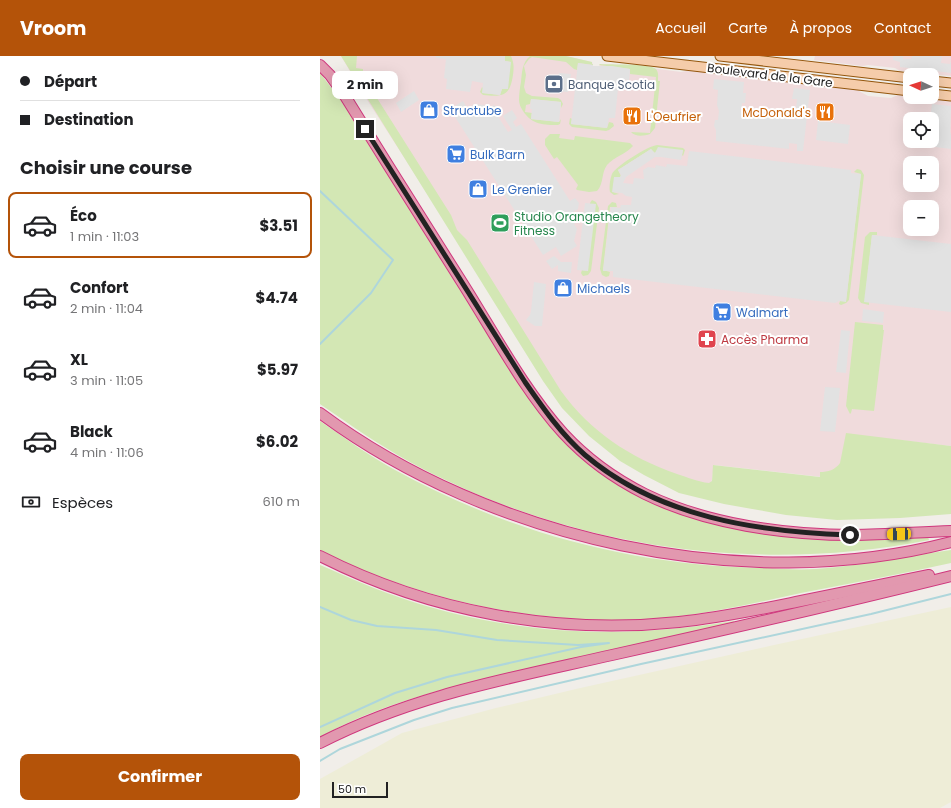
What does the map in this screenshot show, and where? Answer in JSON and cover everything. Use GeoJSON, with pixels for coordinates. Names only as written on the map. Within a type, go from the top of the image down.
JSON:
{"type":"FeatureCollection","features":[{"type":"Feature","properties":{"kind":"highway"},"geometry":{"type":"LineString","coordinates":[[320,65],[330,75],[345,96],[512,363],[544,410],[575,445],[602,468],[645,494],[701,514],[750,526],[800,532],[850,535],[951,532]]}},
{"type":"Feature","properties":{"kind":"highway"},"geometry":{"type":"LineString","coordinates":[[320,413],[346,432],[391,459],[416,473],[468,497],[541,524],[589,538],[634,548],[703,558],[762,562],[795,562],[879,556],[928,548],[951,542]]}},
{"type":"Feature","properties":{"kind":"highway"},"geometry":{"type":"LineString","coordinates":[[320,556],[414,595],[451,605],[530,620],[598,626],[666,623],[720,617],[951,570]]}},
{"type":"Feature","properties":{"kind":"highway"},"geometry":{"type":"LineString","coordinates":[[320,743],[382,715],[445,694],[810,611],[951,576]]}},
{"type":"Feature","properties":{"kind":"main road","name":"Boulevard de la Gare"},"geometry":{"type":"LineString","coordinates":[[607,56],[903,90]]}},
{"type":"Feature","properties":{"kind":"main road","name":"Boulevard de la Gare"},"geometry":{"type":"LineString","coordinates":[[720,56],[903,77]]}},
{"type":"Feature","properties":{"kind":"main road"},"geometry":{"type":"LineString","coordinates":[[939,82],[951,83]]}},
{"type":"Feature","properties":{"kind":"main road"},"geometry":{"type":"LineString","coordinates":[[939,95],[951,96]]}},
{"type":"Feature","properties":{"kind":"shaded area"},"geometry":{"type":"Polygon","coordinates":[[[341,56],[566,56],[592,62],[593,66],[599,67],[600,64],[628,65],[681,72],[692,70],[859,90],[868,96],[891,98],[898,95],[903,95],[903,104],[939,104],[939,99],[951,100],[951,446],[863,436],[858,481],[714,465],[710,494],[688,488],[595,435],[536,363],[364,95],[341,56]]]}},
{"type":"Feature","properties":{"kind":"shaded area"},"geometry":{"type":"Polygon","coordinates":[[[436,56],[505,56],[505,61],[511,62],[508,89],[502,89],[500,95],[482,93],[483,83],[472,81],[470,92],[446,89],[447,79],[444,78],[446,59],[436,58],[436,56]]]}},
{"type":"Feature","properties":{"kind":"shaded area"},"geometry":{"type":"Polygon","coordinates":[[[815,56],[951,56],[951,76],[939,75],[939,68],[903,68],[903,71],[895,68],[814,60],[815,56]]]}},
{"type":"Feature","properties":{"kind":"shaded area"},"geometry":{"type":"Polygon","coordinates":[[[893,56],[903,56],[903,59],[911,59],[912,56],[942,56],[941,63],[950,64],[951,61],[951,73],[939,72],[939,68],[900,67],[900,62],[893,60],[893,56]]]}},
{"type":"Feature","properties":{"kind":"shaded area"},"geometry":{"type":"Polygon","coordinates":[[[578,63],[593,66],[612,66],[630,69],[629,80],[619,79],[615,118],[609,118],[607,128],[571,124],[578,63]]]}},
{"type":"Feature","properties":{"kind":"shaded area"},"geometry":{"type":"Polygon","coordinates":[[[559,73],[571,74],[568,92],[557,91],[559,73]]]}},
{"type":"Feature","properties":{"kind":"shaded area"},"geometry":{"type":"Polygon","coordinates":[[[714,79],[744,82],[743,93],[746,93],[745,103],[742,103],[741,113],[795,120],[797,99],[792,99],[794,88],[810,90],[803,151],[797,151],[797,144],[789,143],[789,149],[716,141],[716,130],[714,126],[715,120],[718,120],[719,111],[717,105],[718,90],[713,89],[714,79]]]}},
{"type":"Feature","properties":{"kind":"shaded area"},"geometry":{"type":"Polygon","coordinates":[[[414,91],[419,100],[401,112],[396,103],[414,91]]]}},
{"type":"Feature","properties":{"kind":"shaded area"},"geometry":{"type":"Polygon","coordinates":[[[531,99],[561,102],[559,122],[531,119],[531,99]]]}},
{"type":"Feature","properties":{"kind":"shaded area"},"geometry":{"type":"Polygon","coordinates":[[[463,101],[468,109],[474,104],[484,105],[487,109],[494,105],[498,110],[497,115],[508,132],[512,130],[503,116],[512,110],[517,118],[513,122],[516,127],[521,124],[570,201],[575,198],[579,203],[578,209],[573,212],[579,220],[574,224],[577,229],[574,241],[577,246],[561,256],[556,247],[543,255],[450,109],[463,101]]]}},
{"type":"Feature","properties":{"kind":"shaded area"},"geometry":{"type":"Polygon","coordinates":[[[932,104],[951,106],[951,149],[939,148],[939,112],[931,112],[932,104]]]}},
{"type":"Feature","properties":{"kind":"shaded area"},"geometry":{"type":"Polygon","coordinates":[[[818,121],[850,125],[848,144],[816,140],[818,121]]]}},
{"type":"Feature","properties":{"kind":"shaded area"},"geometry":{"type":"Polygon","coordinates":[[[658,147],[683,150],[681,160],[655,157],[626,177],[623,183],[633,184],[634,178],[644,179],[643,170],[648,167],[655,168],[656,165],[666,167],[667,164],[687,166],[689,151],[851,170],[851,173],[861,174],[846,302],[839,301],[835,303],[613,277],[613,271],[603,271],[611,207],[620,208],[621,205],[631,205],[632,197],[626,196],[622,193],[612,192],[614,177],[620,177],[621,175],[618,170],[651,149],[655,153],[658,147]]]}},
{"type":"Feature","properties":{"kind":"shaded area"},"geometry":{"type":"Polygon","coordinates":[[[585,203],[596,204],[588,271],[577,270],[585,203]]]}},
{"type":"Feature","properties":{"kind":"shaded area"},"geometry":{"type":"Polygon","coordinates":[[[872,235],[951,244],[951,312],[864,302],[872,235]]]}},
{"type":"Feature","properties":{"kind":"shaded area"},"geometry":{"type":"Polygon","coordinates":[[[554,256],[561,262],[572,262],[571,273],[558,271],[558,265],[552,269],[546,261],[554,256]]]}},
{"type":"Feature","properties":{"kind":"shaded area"},"geometry":{"type":"Polygon","coordinates":[[[534,282],[546,284],[542,326],[535,326],[526,320],[531,311],[534,282]]]}},
{"type":"Feature","properties":{"kind":"shaded area"},"geometry":{"type":"Polygon","coordinates":[[[863,309],[884,312],[883,323],[862,321],[863,309]]]}},
{"type":"Feature","properties":{"kind":"shaded area"},"geometry":{"type":"Polygon","coordinates":[[[841,330],[850,331],[846,373],[836,372],[841,330]]]}},
{"type":"Feature","properties":{"kind":"shaded area"},"geometry":{"type":"Polygon","coordinates":[[[825,387],[840,388],[835,432],[820,431],[825,387]]]}},
{"type":"Feature","properties":{"kind":"green space"},"geometry":{"type":"Polygon","coordinates":[[[341,56],[357,56],[356,68],[363,69],[363,76],[451,215],[457,230],[467,240],[561,391],[585,419],[612,442],[643,460],[659,467],[701,482],[709,483],[712,481],[713,465],[820,477],[820,472],[831,470],[840,463],[846,433],[951,446],[951,514],[900,518],[837,520],[786,515],[724,504],[679,493],[620,461],[589,436],[562,408],[543,381],[341,56]]]}},
{"type":"Feature","properties":{"kind":"green space"},"geometry":{"type":"Polygon","coordinates":[[[505,56],[511,56],[514,67],[513,75],[510,87],[504,94],[500,95],[511,62],[505,61],[505,56]]]}},
{"type":"Feature","properties":{"kind":"green space"},"geometry":{"type":"Polygon","coordinates":[[[530,56],[566,56],[592,62],[593,64],[593,65],[578,63],[577,70],[566,62],[532,57],[524,66],[526,75],[524,87],[526,93],[532,96],[558,98],[563,104],[561,108],[561,102],[531,99],[530,104],[526,105],[525,112],[532,113],[531,119],[559,122],[561,119],[560,124],[558,125],[534,122],[527,116],[520,106],[519,95],[522,71],[525,62],[530,56]]]}},
{"type":"Feature","properties":{"kind":"green space"},"geometry":{"type":"Polygon","coordinates":[[[599,65],[638,65],[656,69],[658,81],[660,81],[655,128],[650,134],[642,136],[631,132],[650,133],[656,77],[630,74],[630,69],[599,65]]]}},
{"type":"Feature","properties":{"kind":"green space"},"geometry":{"type":"Polygon","coordinates":[[[320,73],[340,99],[527,395],[560,438],[589,465],[621,487],[675,512],[834,539],[874,540],[928,537],[929,540],[863,550],[796,555],[729,553],[662,546],[597,533],[533,515],[470,491],[410,462],[364,434],[320,404],[320,73]]]}},
{"type":"Feature","properties":{"kind":"green space"},"geometry":{"type":"Polygon","coordinates":[[[482,87],[483,93],[500,95],[483,95],[480,92],[482,87]]]}},
{"type":"Feature","properties":{"kind":"green space"},"geometry":{"type":"Polygon","coordinates":[[[570,118],[572,119],[571,124],[607,128],[609,122],[613,123],[614,126],[606,131],[572,127],[569,124],[570,118]]]}},
{"type":"Feature","properties":{"kind":"green space"},"geometry":{"type":"Polygon","coordinates":[[[550,134],[560,134],[559,138],[574,140],[575,136],[630,143],[633,146],[607,165],[602,182],[597,191],[589,192],[577,190],[578,185],[557,157],[554,159],[545,145],[545,139],[550,134]]]}},
{"type":"Feature","properties":{"kind":"green space"},"geometry":{"type":"Polygon","coordinates":[[[657,145],[683,148],[685,150],[683,156],[683,150],[654,153],[651,149],[618,170],[621,176],[613,192],[619,194],[614,195],[610,192],[611,178],[615,170],[640,153],[657,145]]]}},
{"type":"Feature","properties":{"kind":"green space"},"geometry":{"type":"Polygon","coordinates":[[[857,169],[861,170],[864,175],[849,300],[841,305],[839,304],[840,301],[846,301],[861,174],[854,172],[857,169]]]}},
{"type":"Feature","properties":{"kind":"green space"},"geometry":{"type":"Polygon","coordinates":[[[592,200],[596,202],[599,208],[591,271],[588,275],[583,276],[581,273],[582,270],[588,271],[590,203],[592,200]]]}},
{"type":"Feature","properties":{"kind":"green space"},"geometry":{"type":"Polygon","coordinates":[[[612,202],[616,203],[617,207],[610,207],[603,270],[610,272],[609,276],[606,277],[602,275],[600,269],[608,206],[612,202]]]}},
{"type":"Feature","properties":{"kind":"green space"},"geometry":{"type":"Polygon","coordinates":[[[870,232],[877,232],[877,235],[872,235],[865,302],[869,302],[869,305],[861,303],[858,298],[865,237],[870,232]]]}},
{"type":"Feature","properties":{"kind":"green space"},"geometry":{"type":"Polygon","coordinates":[[[855,322],[883,325],[884,330],[874,411],[852,409],[850,414],[846,406],[855,322]]]}},
{"type":"Feature","properties":{"kind":"green space"},"geometry":{"type":"Polygon","coordinates":[[[320,421],[385,465],[483,512],[574,542],[621,553],[669,561],[717,566],[816,569],[850,566],[951,550],[951,563],[738,606],[673,617],[628,620],[583,619],[537,615],[492,608],[447,598],[403,585],[360,569],[320,550],[320,421]]]}},
{"type":"Feature","properties":{"kind":"green space"},"geometry":{"type":"Polygon","coordinates":[[[320,565],[376,589],[410,601],[451,613],[531,627],[571,631],[611,632],[692,627],[734,621],[735,624],[605,651],[448,688],[395,704],[344,725],[320,737],[320,565]]]}},
{"type":"Feature","properties":{"kind":"green space"},"geometry":{"type":"Polygon","coordinates":[[[951,607],[951,802],[940,808],[320,808],[320,779],[402,733],[576,689],[951,607]]]}},
{"type":"Feature","properties":{"kind":"waterway"},"geometry":{"type":"LineString","coordinates":[[320,191],[393,260],[371,293],[320,344]]}},
{"type":"Feature","properties":{"kind":"waterway"},"geometry":{"type":"LineString","coordinates":[[320,761],[340,749],[414,720],[452,708],[641,664],[871,614],[951,594]]}},
{"type":"Feature","properties":{"kind":"waterway"},"geometry":{"type":"LineString","coordinates":[[320,607],[351,620],[377,626],[436,630],[497,640],[578,645],[609,643],[581,647],[447,677],[395,693],[320,727]]}},
{"type":"Feature","properties":{"kind":"place","name":"Banque Scotia"},"geometry":{"type":"Point","coordinates":[554,84]}},
{"type":"Feature","properties":{"kind":"place","name":"Structube"},"geometry":{"type":"Point","coordinates":[429,110]}},
{"type":"Feature","properties":{"kind":"place","name":"McDonald's"},"geometry":{"type":"Point","coordinates":[825,112]}},
{"type":"Feature","properties":{"kind":"place","name":"L'Oeufrier"},"geometry":{"type":"Point","coordinates":[632,116]}},
{"type":"Feature","properties":{"kind":"place","name":"Bulk Barn"},"geometry":{"type":"Point","coordinates":[456,154]}},
{"type":"Feature","properties":{"kind":"place","name":"Le Grenier"},"geometry":{"type":"Point","coordinates":[478,189]}},
{"type":"Feature","properties":{"kind":"place","name":"Studio Orangetheory Fitness"},"geometry":{"type":"Point","coordinates":[500,223]}},
{"type":"Feature","properties":{"kind":"place","name":"Michaels"},"geometry":{"type":"Point","coordinates":[563,288]}},
{"type":"Feature","properties":{"kind":"place","name":"Walmart"},"geometry":{"type":"Point","coordinates":[722,312]}},
{"type":"Feature","properties":{"kind":"place","name":"Accès Pharma"},"geometry":{"type":"Point","coordinates":[707,339]}},
{"type":"Feature","properties":{"kind":"route"},"geometry":{"type":"LineString","coordinates":[[365,129],[525,382],[553,421],[585,454],[611,474],[645,494],[693,512],[726,521],[762,528],[850,535]]}}]}
